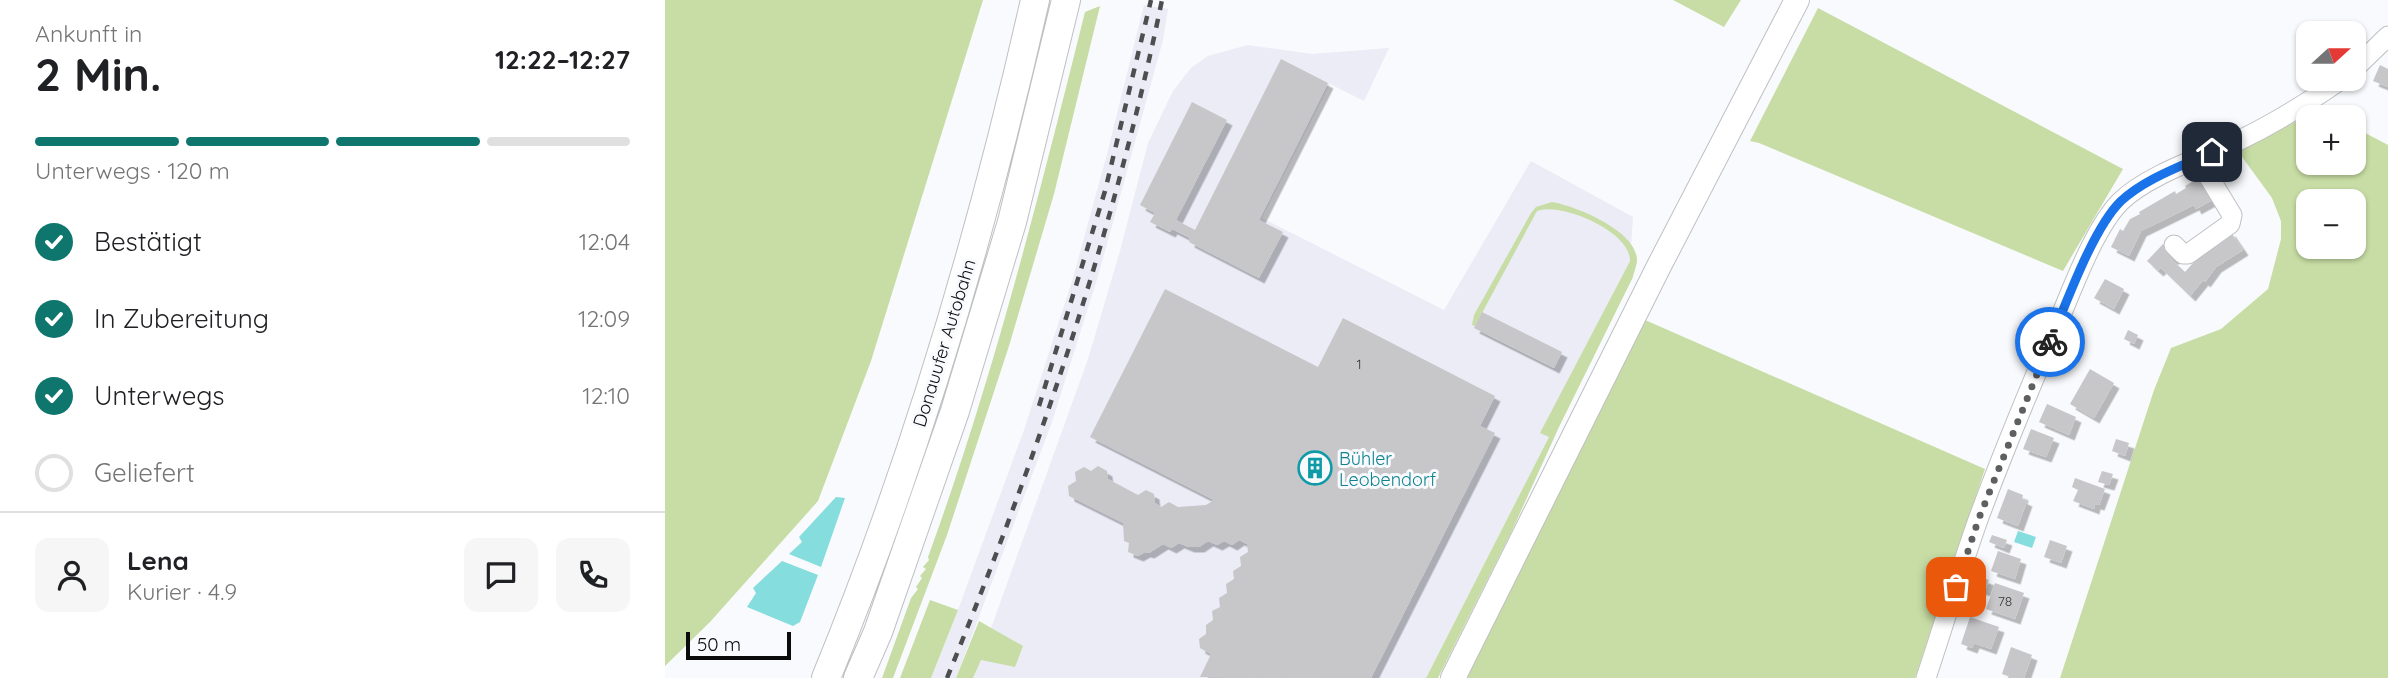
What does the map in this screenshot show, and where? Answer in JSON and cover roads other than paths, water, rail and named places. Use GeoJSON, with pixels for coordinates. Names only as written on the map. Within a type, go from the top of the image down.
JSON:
{"type":"FeatureCollection","features":[{"type":"Feature","properties":{"kind":"highway","name":"Donauufer Autobahn"},"geometry":{"type":"LineString","coordinates":[[826,678],[850,620],[926,406],[983,215],[1035,0]]}},
{"type":"Feature","properties":{"kind":"highway","name":"Donauufer Autobahn"},"geometry":{"type":"LineString","coordinates":[[858,678],[878,632],[955,411],[1012,222],[1066,0]]}},
{"type":"Feature","properties":{"kind":"main road"},"geometry":{"type":"LineString","coordinates":[[1453,678],[1647,289],[1797,0]]}},
{"type":"Feature","properties":{"kind":"street"},"geometry":{"type":"LineString","coordinates":[[2366,57],[2388,36]]}},
{"type":"Feature","properties":{"kind":"street"},"geometry":{"type":"LineString","coordinates":[[1926,678],[1979,518],[2020,412],[2093,245],[2120,202],[2164,174],[2264,128],[2325,91]]}},
{"type":"Feature","properties":{"kind":"street"},"geometry":{"type":"LineString","coordinates":[[2174,245],[2183,254],[2188,254],[2230,224],[2232,215],[2198,159]]}},
{"type":"Feature","properties":{"kind":"water"},"geometry":{"type":"Polygon","coordinates":[[[836,497],[845,498],[821,567],[789,554],[802,542],[799,537],[836,497]]]}},
{"type":"Feature","properties":{"kind":"water"},"geometry":{"type":"Polygon","coordinates":[[[2018,531],[2036,537],[2032,548],[2014,542],[2018,531]]]}},
{"type":"Feature","properties":{"kind":"water"},"geometry":{"type":"Polygon","coordinates":[[[782,561],[818,575],[800,622],[793,626],[747,607],[756,593],[753,588],[782,561]]]}},
{"type":"Feature","properties":{"kind":"railway"},"geometry":{"type":"LineString","coordinates":[[1039,406],[1105,191],[1151,0]]}},
{"type":"Feature","properties":{"kind":"railway"},"geometry":{"type":"LineString","coordinates":[[947,678],[1012,512],[1097,259],[1143,87],[1162,0]]}},
{"type":"Feature","properties":{"kind":"place","name":"Bühler Leobendorf"},"geometry":{"type":"Point","coordinates":[1315,468]}}]}
